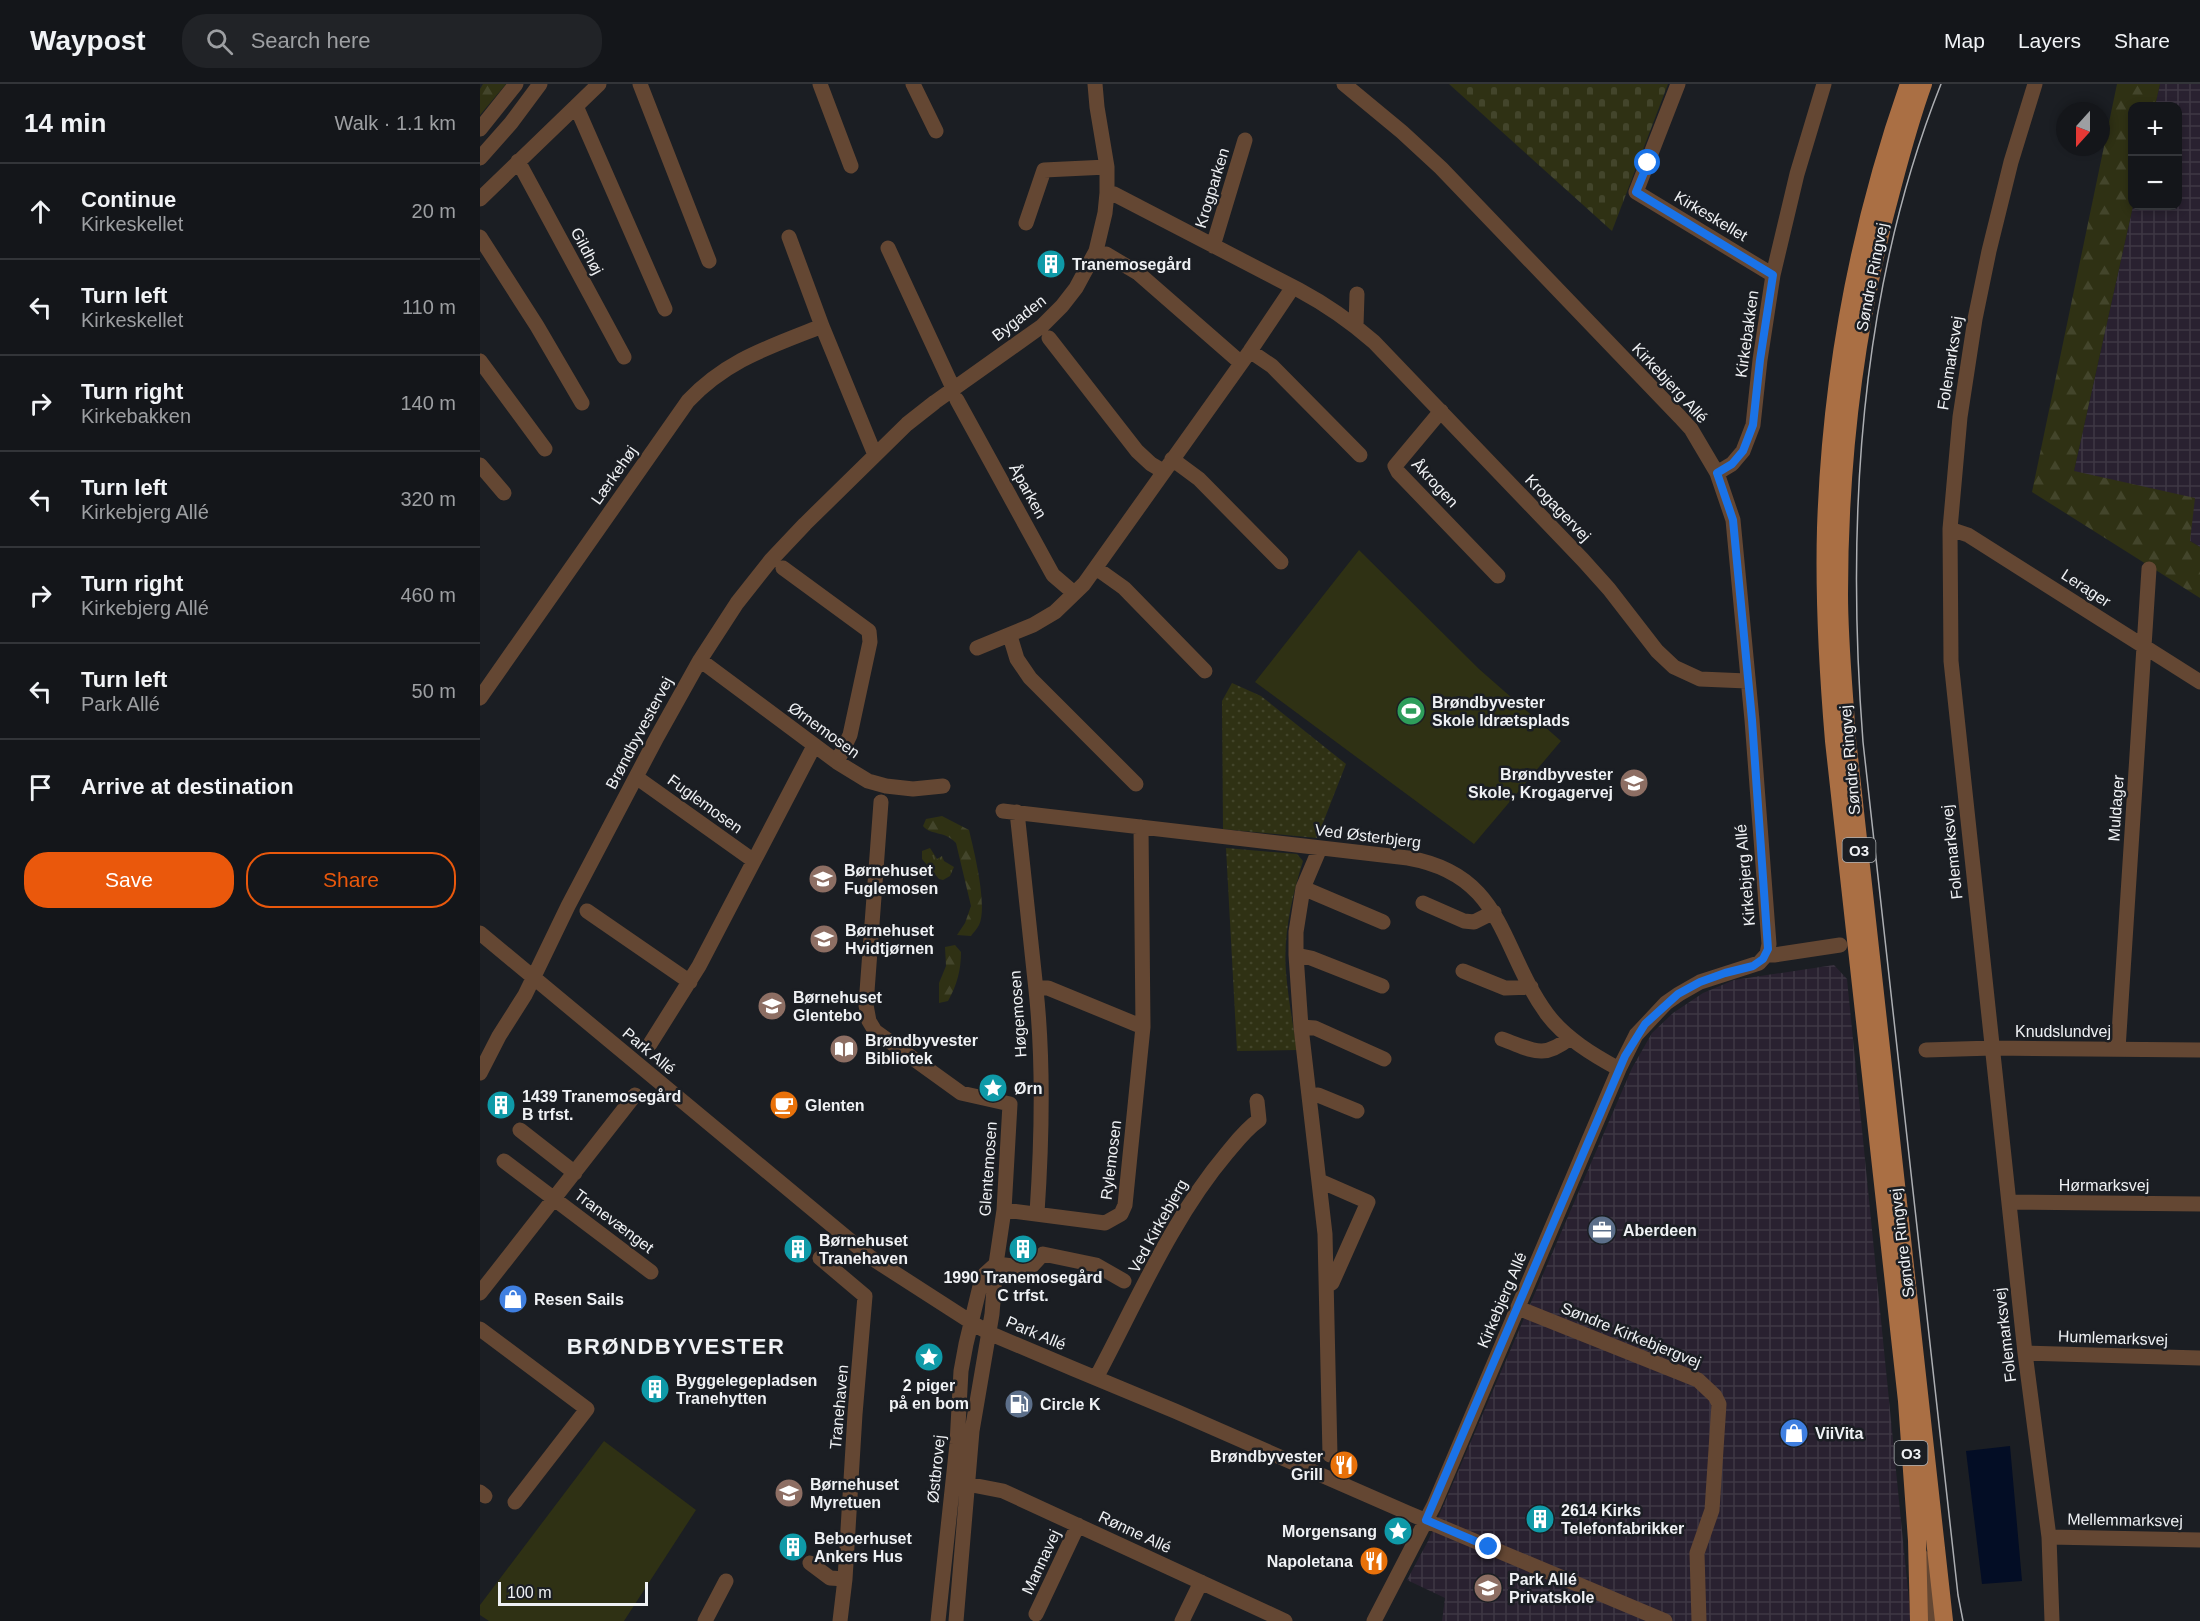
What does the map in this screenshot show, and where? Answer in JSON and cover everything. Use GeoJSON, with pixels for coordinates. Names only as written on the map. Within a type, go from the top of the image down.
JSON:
{"type":"FeatureCollection","features":[{"type":"Feature","properties":{"kind":"main road","name":"Søndre Ringvej"},"geometry":{"type":"LineString","coordinates":[[1909,84],[1887,150],[1869,219],[1844,349],[1826,527],[1826,596],[1834,741],[1907,1401],[1917,1540],[1919,1621]]}},
{"type":"Feature","properties":{"kind":"main road","name":"Søndre Ringvej"},"geometry":{"type":"LineString","coordinates":[[1923,84],[1901,152],[1882,224],[1857,352],[1848,410],[1839,595],[1847,739],[1944,1621]]}},
{"type":"Feature","properties":{"kind":"street"},"geometry":{"type":"LineString","coordinates":[[480,129],[516,84]]}},
{"type":"Feature","properties":{"kind":"street"},"geometry":{"type":"LineString","coordinates":[[480,158],[511,123],[540,84]]}},
{"type":"Feature","properties":{"kind":"street"},"geometry":{"type":"LineString","coordinates":[[480,199],[599,84]]}},
{"type":"Feature","properties":{"kind":"street"},"geometry":{"type":"LineString","coordinates":[[640,84],[710,261]]}},
{"type":"Feature","properties":{"kind":"street"},"geometry":{"type":"LineString","coordinates":[[820,84],[851,166]]}},
{"type":"Feature","properties":{"kind":"street"},"geometry":{"type":"LineString","coordinates":[[913,84],[936,131]]}},
{"type":"Feature","properties":{"kind":"street","name":"Bygaden"},"geometry":{"type":"LineString","coordinates":[[879,451],[907,424],[955,394],[1042,326],[1062,306],[1090,266],[1105,213],[1107,193],[1107,167],[1096,106],[1095,84]]}},
{"type":"Feature","properties":{"kind":"street","name":"Kirkebjerg Allé"},"geometry":{"type":"LineString","coordinates":[[1344,84],[1441,168],[1680,417],[1717,473],[1733,520],[1768,936],[1767,954],[1753,966],[1700,982],[1678,994],[1666,1003],[1636,1035],[1619,1069],[1426,1520],[1374,1621]]}},
{"type":"Feature","properties":{"kind":"street","name":"Kirkeskellet"},"geometry":{"type":"LineString","coordinates":[[1678,84],[1636,192],[1773,275]]}},
{"type":"Feature","properties":{"kind":"street","name":"Kirkebakken"},"geometry":{"type":"LineString","coordinates":[[1717,473],[1732,464],[1743,451],[1753,425],[1773,275],[1797,174],[1824,84]]}},
{"type":"Feature","properties":{"kind":"street","name":"Folemarksvej"},"geometry":{"type":"LineString","coordinates":[[2035,84],[2011,162],[1974,319],[1960,417],[1950,529],[1951,661],[2025,1353],[2049,1536],[2052,1621]]}},
{"type":"Feature","properties":{"kind":"street"},"geometry":{"type":"LineString","coordinates":[[576,106],[665,309]]}},
{"type":"Feature","properties":{"kind":"street","name":"Krogparken"},"geometry":{"type":"LineString","coordinates":[[1213,246],[1244,140]]}},
{"type":"Feature","properties":{"kind":"street","name":"Gildhøj"},"geometry":{"type":"LineString","coordinates":[[518,161],[624,357]]}},
{"type":"Feature","properties":{"kind":"street"},"geometry":{"type":"LineString","coordinates":[[1026,223],[1044,170],[1107,167]]}},
{"type":"Feature","properties":{"kind":"street","name":"Krogagervej"},"geometry":{"type":"LineString","coordinates":[[1107,193],[1114,194],[1293,286],[1328,305],[1356,326],[1441,411],[1590,568],[1665,660],[1682,673],[1700,680],[1748,681]]}},
{"type":"Feature","properties":{"kind":"street"},"geometry":{"type":"LineString","coordinates":[[480,237],[537,326],[582,403]]}},
{"type":"Feature","properties":{"kind":"street"},"geometry":{"type":"LineString","coordinates":[[789,237],[822,326],[879,451]]}},
{"type":"Feature","properties":{"kind":"street"},"geometry":{"type":"LineString","coordinates":[[888,249],[955,394]]}},
{"type":"Feature","properties":{"kind":"street"},"geometry":{"type":"LineString","coordinates":[[1106,254],[1138,273],[1245,357],[1272,366],[1360,455]]}},
{"type":"Feature","properties":{"kind":"street"},"geometry":{"type":"LineString","coordinates":[[977,648],[1033,626],[1055,612],[1096,568],[1293,286]]}},
{"type":"Feature","properties":{"kind":"street"},"geometry":{"type":"LineString","coordinates":[[1356,326],[1357,294]]}},
{"type":"Feature","properties":{"kind":"street","name":"Lærkehøj"},"geometry":{"type":"LineString","coordinates":[[480,698],[688,401],[719,372],[738,360],[822,326]]}},
{"type":"Feature","properties":{"kind":"street"},"geometry":{"type":"LineString","coordinates":[[1049,338],[1137,450],[1151,464],[1167,465],[1199,479],[1281,562]]}},
{"type":"Feature","properties":{"kind":"street"},"geometry":{"type":"LineString","coordinates":[[480,361],[545,449]]}},
{"type":"Feature","properties":{"kind":"street","name":"Åparken"},"geometry":{"type":"LineString","coordinates":[[955,394],[1053,575],[1074,593]]}},
{"type":"Feature","properties":{"kind":"street","name":"Åkrogen"},"geometry":{"type":"LineString","coordinates":[[1441,411],[1395,466],[1398,472],[1498,576]]}},
{"type":"Feature","properties":{"kind":"street","name":"Brøndbyvestervej"},"geometry":{"type":"LineString","coordinates":[[480,1073],[534,976],[636,777],[700,660],[737,603],[771,560],[879,451]]}},
{"type":"Feature","properties":{"kind":"street"},"geometry":{"type":"LineString","coordinates":[[480,465],[504,493]]}},
{"type":"Feature","properties":{"kind":"street","name":"Lerager"},"geometry":{"type":"LineString","coordinates":[[1950,529],[1968,535],[2200,682]]}},
{"type":"Feature","properties":{"kind":"street"},"geometry":{"type":"LineString","coordinates":[[783,568],[868,631],[870,642],[850,735],[837,762]]}},
{"type":"Feature","properties":{"kind":"street"},"geometry":{"type":"LineString","coordinates":[[1096,568],[1124,588],[1205,671]]}},
{"type":"Feature","properties":{"kind":"street","name":"Muldager"},"geometry":{"type":"LineString","coordinates":[[2118,1049],[2149,569]]}},
{"type":"Feature","properties":{"kind":"street"},"geometry":{"type":"LineString","coordinates":[[1010,636],[1017,659],[1030,678],[1136,783]]}},
{"type":"Feature","properties":{"kind":"street","name":"Ørnemosen"},"geometry":{"type":"LineString","coordinates":[[700,660],[814,746],[868,781],[913,789],[943,786]]}},
{"type":"Feature","properties":{"kind":"street"},"geometry":{"type":"LineString","coordinates":[[650,1044],[690,982],[814,746]]}},
{"type":"Feature","properties":{"kind":"street","name":"Fuglemosen"},"geometry":{"type":"LineString","coordinates":[[636,777],[754,861]]}},
{"type":"Feature","properties":{"kind":"street","name":"Glentemosen"},"geometry":{"type":"LineString","coordinates":[[881,802],[866,1005],[869,1022],[874,1031],[961,1093],[1010,1104],[1004,1210],[989,1332]]}},
{"type":"Feature","properties":{"kind":"street","name":"Høgemosen"},"geometry":{"type":"LineString","coordinates":[[1036,1213],[1041,1098],[1036,988],[1010,812],[1141,827]]}},
{"type":"Feature","properties":{"kind":"street","name":"Rylemosen"},"geometry":{"type":"LineString","coordinates":[[1004,1210],[1105,1223],[1121,1214],[1125,1205],[1143,1027],[1141,827]]}},
{"type":"Feature","properties":{"kind":"street","name":"Ved Østerbjerg"},"geometry":{"type":"LineString","coordinates":[[1141,827],[1408,858],[1432,863],[1456,874],[1479,892],[1494,912],[1547,1014],[1570,1038],[1619,1069]]}},
{"type":"Feature","properties":{"kind":"street"},"geometry":{"type":"LineString","coordinates":[[1320,848],[1303,888],[1296,932],[1296,955],[1301,1027],[1320,1181],[1327,1285],[1330,1455]]}},
{"type":"Feature","properties":{"kind":"street"},"geometry":{"type":"LineString","coordinates":[[1303,888],[1383,922]]}},
{"type":"Feature","properties":{"kind":"street"},"geometry":{"type":"LineString","coordinates":[[1423,903],[1464,921],[1474,922],[1494,912]]}},
{"type":"Feature","properties":{"kind":"street"},"geometry":{"type":"LineString","coordinates":[[587,911],[690,982]]}},
{"type":"Feature","properties":{"kind":"street","name":"Park Allé"},"geometry":{"type":"LineString","coordinates":[[480,933],[870,1257],[971,1322],[989,1332],[1665,1621]]}},
{"type":"Feature","properties":{"kind":"street","name":"Kirkebjerg Allé"},"geometry":{"type":"LineString","coordinates":[[1767,954],[1774,955],[1840,945]]}},
{"type":"Feature","properties":{"kind":"street"},"geometry":{"type":"LineString","coordinates":[[1296,955],[1311,958],[1382,986]]}},
{"type":"Feature","properties":{"kind":"street"},"geometry":{"type":"LineString","coordinates":[[1463,971],[1505,988],[1531,987]]}},
{"type":"Feature","properties":{"kind":"street"},"geometry":{"type":"LineString","coordinates":[[1036,988],[1048,988],[1143,1027]]}},
{"type":"Feature","properties":{"kind":"street"},"geometry":{"type":"LineString","coordinates":[[1301,1027],[1315,1028],[1384,1059]]}},
{"type":"Feature","properties":{"kind":"street"},"geometry":{"type":"LineString","coordinates":[[1502,1039],[1545,1052],[1560,1046],[1570,1038]]}},
{"type":"Feature","properties":{"kind":"street","name":"Knudslundvej"},"geometry":{"type":"LineString","coordinates":[[1926,1050],[1994,1048],[2200,1050]]}},
{"type":"Feature","properties":{"kind":"street","name":"Tranevænget"},"geometry":{"type":"LineString","coordinates":[[480,1293],[635,1095]]}},
{"type":"Feature","properties":{"kind":"street"},"geometry":{"type":"LineString","coordinates":[[1309,1096],[1318,1095],[1357,1111]]}},
{"type":"Feature","properties":{"kind":"street","name":"Ved Kirkebjerg"},"geometry":{"type":"LineString","coordinates":[[1096,1378],[1164,1249],[1205,1179],[1259,1120],[1257,1101]]}},
{"type":"Feature","properties":{"kind":"street","name":"Tranevænget"},"geometry":{"type":"LineString","coordinates":[[520,1130],[574,1173]]}},
{"type":"Feature","properties":{"kind":"street","name":"Tranevænget"},"geometry":{"type":"LineString","coordinates":[[504,1161],[651,1272]]}},
{"type":"Feature","properties":{"kind":"street"},"geometry":{"type":"LineString","coordinates":[[1320,1181],[1368,1202],[1332,1283],[1327,1285]]}},
{"type":"Feature","properties":{"kind":"street","name":"Hørmarksvej"},"geometry":{"type":"LineString","coordinates":[[2009,1202],[2200,1204]]}},
{"type":"Feature","properties":{"kind":"street"},"geometry":{"type":"LineString","coordinates":[[996,1264],[1030,1269],[1043,1254],[1096,1265],[1125,1281]]}},
{"type":"Feature","properties":{"kind":"street","name":"Tranehaven"},"geometry":{"type":"LineString","coordinates":[[820,1258],[865,1296],[845,1580],[840,1621]]}},
{"type":"Feature","properties":{"kind":"street","name":"Glentemosen"},"geometry":{"type":"LineString","coordinates":[[971,1322],[981,1282],[985,1274],[996,1264]]}},
{"type":"Feature","properties":{"kind":"street","name":"Søndre Kirkebjergvej"},"geometry":{"type":"LineString","coordinates":[[1518,1308],[1698,1380],[1715,1396],[1719,1404],[1712,1510],[1697,1552],[1699,1621]]}},
{"type":"Feature","properties":{"kind":"street","name":"Østbrovej"},"geometry":{"type":"LineString","coordinates":[[938,1621],[957,1444],[961,1371],[971,1322]]}},
{"type":"Feature","properties":{"kind":"street"},"geometry":{"type":"LineString","coordinates":[[480,1329],[587,1409],[515,1502]]}},
{"type":"Feature","properties":{"kind":"street","name":"Østbrovej"},"geometry":{"type":"LineString","coordinates":[[956,1621],[974,1413],[989,1332]]}},
{"type":"Feature","properties":{"kind":"street","name":"Humlemarksvej"},"geometry":{"type":"LineString","coordinates":[[2025,1353],[2200,1358]]}},
{"type":"Feature","properties":{"kind":"street","name":"Rønne Allé"},"geometry":{"type":"LineString","coordinates":[[967,1484],[1003,1491],[1285,1621]]}},
{"type":"Feature","properties":{"kind":"street","name":"Mannavej"},"geometry":{"type":"LineString","coordinates":[[1036,1614],[1078,1525]]}},
{"type":"Feature","properties":{"kind":"street","name":"Mellemmarksvej"},"geometry":{"type":"LineString","coordinates":[[2049,1536],[2200,1540]]}},
{"type":"Feature","properties":{"kind":"street"},"geometry":{"type":"LineString","coordinates":[[1917,1540],[1926,1568],[1932,1621]]}},
{"type":"Feature","properties":{"kind":"street"},"geometry":{"type":"LineString","coordinates":[[810,1563],[830,1578],[845,1580]]}},
{"type":"Feature","properties":{"kind":"street"},"geometry":{"type":"LineString","coordinates":[[705,1621],[726,1581]]}},
{"type":"Feature","properties":{"kind":"street"},"geometry":{"type":"LineString","coordinates":[[1182,1621],[1201,1582]]}},
{"type":"Feature","properties":{"kind":"shaded area"},"geometry":{"type":"Polygon","coordinates":[[[2160,84],[2200,84],[2200,547],[2074,471],[2132,210],[2182,210],[2182,102],[2156,102],[2160,84]]]}},
{"type":"Feature","properties":{"kind":"shaded area"},"geometry":{"type":"Polygon","coordinates":[[[1834,965],[1847,979],[1911,1621],[1442,1621],[1445,1598],[1407,1580],[1428,1541],[1632,1068],[1652,1033],[1673,1013],[1703,993],[1734,980],[1834,965]]]}},
{"type":"Feature","properties":{"kind":"green space"},"geometry":{"type":"Polygon","coordinates":[[[483,84],[506,84],[480,115],[480,89],[483,84]]]}},
{"type":"Feature","properties":{"kind":"green space"},"geometry":{"type":"Polygon","coordinates":[[[1449,84],[1668,84],[1612,231],[1449,84]]]}},
{"type":"Feature","properties":{"kind":"green space"},"geometry":{"type":"Polygon","coordinates":[[[2117,84],[2160,84],[2156,102],[2128,102],[2128,210],[2132,210],[2074,471],[2195,498],[2190,541],[2200,547],[2200,598],[2032,492],[2102,156],[2110,156],[2110,118],[2117,84]]]}},
{"type":"Feature","properties":{"kind":"green space","name":"Brøndbyvester Skole Idrætsplads"},"geometry":{"type":"Polygon","coordinates":[[[1359,550],[1479,669],[1561,741],[1474,844],[1255,682],[1359,550]]]}},
{"type":"Feature","properties":{"kind":"green space"},"geometry":{"type":"Polygon","coordinates":[[[1232,683],[1261,696],[1346,764],[1317,838],[1223,829],[1222,701],[1232,683]]]}},
{"type":"Feature","properties":{"kind":"green space"},"geometry":{"type":"Polygon","coordinates":[[[942,816],[969,830],[982,905],[979,925],[971,936],[957,935],[965,923],[971,906],[956,843],[947,836],[930,831],[923,826],[926,819],[942,816]]]}},
{"type":"Feature","properties":{"kind":"green space"},"geometry":{"type":"Polygon","coordinates":[[[930,848],[937,859],[942,856],[944,861],[954,867],[950,876],[943,880],[939,879],[922,859],[922,851],[930,848]]]}},
{"type":"Feature","properties":{"kind":"green space"},"geometry":{"type":"Polygon","coordinates":[[[1226,848],[1297,854],[1303,861],[1292,902],[1285,958],[1297,1050],[1237,1051],[1226,848]]]}},
{"type":"Feature","properties":{"kind":"green space"},"geometry":{"type":"Polygon","coordinates":[[[955,945],[961,952],[958,977],[948,1001],[939,1003],[939,983],[946,966],[945,947],[955,945]]]}},
{"type":"Feature","properties":{"kind":"green space"},"geometry":{"type":"Polygon","coordinates":[[[604,1441],[696,1510],[624,1621],[489,1621],[480,1615],[480,1605],[604,1441]]]}},
{"type":"Feature","properties":{"kind":"water"},"geometry":{"type":"Polygon","coordinates":[[[2010,1446],[2022,1581],[1982,1584],[1966,1451],[2010,1446]]]}},
{"type":"Feature","properties":{"kind":"tram line"},"geometry":{"type":"LineString","coordinates":[[1941,84],[1913,162],[1892,243],[1876,325],[1865,408],[1856,576],[1863,742],[1958,1595],[1963,1621]]}},
{"type":"Feature","properties":{"kind":"place","name":"Tranemosegård"},"geometry":{"type":"Point","coordinates":[1051,264]}},
{"type":"Feature","properties":{"kind":"place","name":"Brøndbyvester Skole Idrætsplads"},"geometry":{"type":"Point","coordinates":[1411,711]}},
{"type":"Feature","properties":{"kind":"place","name":"Brøndbyvester Skole, Krogagervej"},"geometry":{"type":"Point","coordinates":[1634,783]}},
{"type":"Feature","properties":{"kind":"place","name":"Børnehuset Fuglemosen"},"geometry":{"type":"Point","coordinates":[823,879]}},
{"type":"Feature","properties":{"kind":"place","name":"Børnehuset Hvidtjørnen"},"geometry":{"type":"Point","coordinates":[824,939]}},
{"type":"Feature","properties":{"kind":"place","name":"Børnehuset Glentebo"},"geometry":{"type":"Point","coordinates":[772,1006]}},
{"type":"Feature","properties":{"kind":"place","name":"Brøndbyvester Bibliotek"},"geometry":{"type":"Point","coordinates":[844,1049]}},
{"type":"Feature","properties":{"kind":"place","name":"Ørn"},"geometry":{"type":"Point","coordinates":[993,1088]}},
{"type":"Feature","properties":{"kind":"place","name":"1439 Tranemosegård B trfst."},"geometry":{"type":"Point","coordinates":[501,1105]}},
{"type":"Feature","properties":{"kind":"place","name":"Glenten"},"geometry":{"type":"Point","coordinates":[784,1105]}},
{"type":"Feature","properties":{"kind":"place","name":"Aberdeen"},"geometry":{"type":"Point","coordinates":[1602,1230]}},
{"type":"Feature","properties":{"kind":"place","name":"Børnehuset Tranehaven"},"geometry":{"type":"Point","coordinates":[798,1249]}},
{"type":"Feature","properties":{"kind":"place","name":"1990 Tranemosegård C trfst."},"geometry":{"type":"Point","coordinates":[1023,1249]}},
{"type":"Feature","properties":{"kind":"place","name":"Resen Sails"},"geometry":{"type":"Point","coordinates":[513,1299]}},
{"type":"Feature","properties":{"kind":"place","name":"2 piger på en bom"},"geometry":{"type":"Point","coordinates":[929,1357]}},
{"type":"Feature","properties":{"kind":"place","name":"Byggelegepladsen Tranehytten"},"geometry":{"type":"Point","coordinates":[655,1389]}},
{"type":"Feature","properties":{"kind":"place","name":"Circle K"},"geometry":{"type":"Point","coordinates":[1019,1404]}},
{"type":"Feature","properties":{"kind":"place","name":"ViiVita"},"geometry":{"type":"Point","coordinates":[1794,1433]}},
{"type":"Feature","properties":{"kind":"place","name":"Brøndbyvester Grill"},"geometry":{"type":"Point","coordinates":[1344,1465]}},
{"type":"Feature","properties":{"kind":"place","name":"Børnehuset Myretuen"},"geometry":{"type":"Point","coordinates":[789,1493]}},
{"type":"Feature","properties":{"kind":"place","name":"2614 Kirks Telefonfabrikker"},"geometry":{"type":"Point","coordinates":[1540,1519]}},
{"type":"Feature","properties":{"kind":"place","name":"Morgensang"},"geometry":{"type":"Point","coordinates":[1398,1531]}},
{"type":"Feature","properties":{"kind":"place","name":"Beboerhuset Ankers Hus"},"geometry":{"type":"Point","coordinates":[793,1547]}},
{"type":"Feature","properties":{"kind":"place","name":"Napoletana"},"geometry":{"type":"Point","coordinates":[1374,1561]}},
{"type":"Feature","properties":{"kind":"place","name":"Park Allé Privatskole"},"geometry":{"type":"Point","coordinates":[1488,1588]}},
{"type":"Feature","properties":{"kind":"district","name":"BRØNDBYVESTER"},"geometry":{"type":"Point","coordinates":[676,1346]}},
{"type":"Feature","properties":{"kind":"route"},"geometry":{"type":"LineString","coordinates":[[1489,1547],[1426,1520],[1625,1056],[1636,1035],[1666,1003],[1700,982],[1759,963],[1767,954],[1769,944],[1752,720],[1733,520],[1717,473],[1732,464],[1749,440],[1773,275],[1636,192],[1648,163]]}}]}
